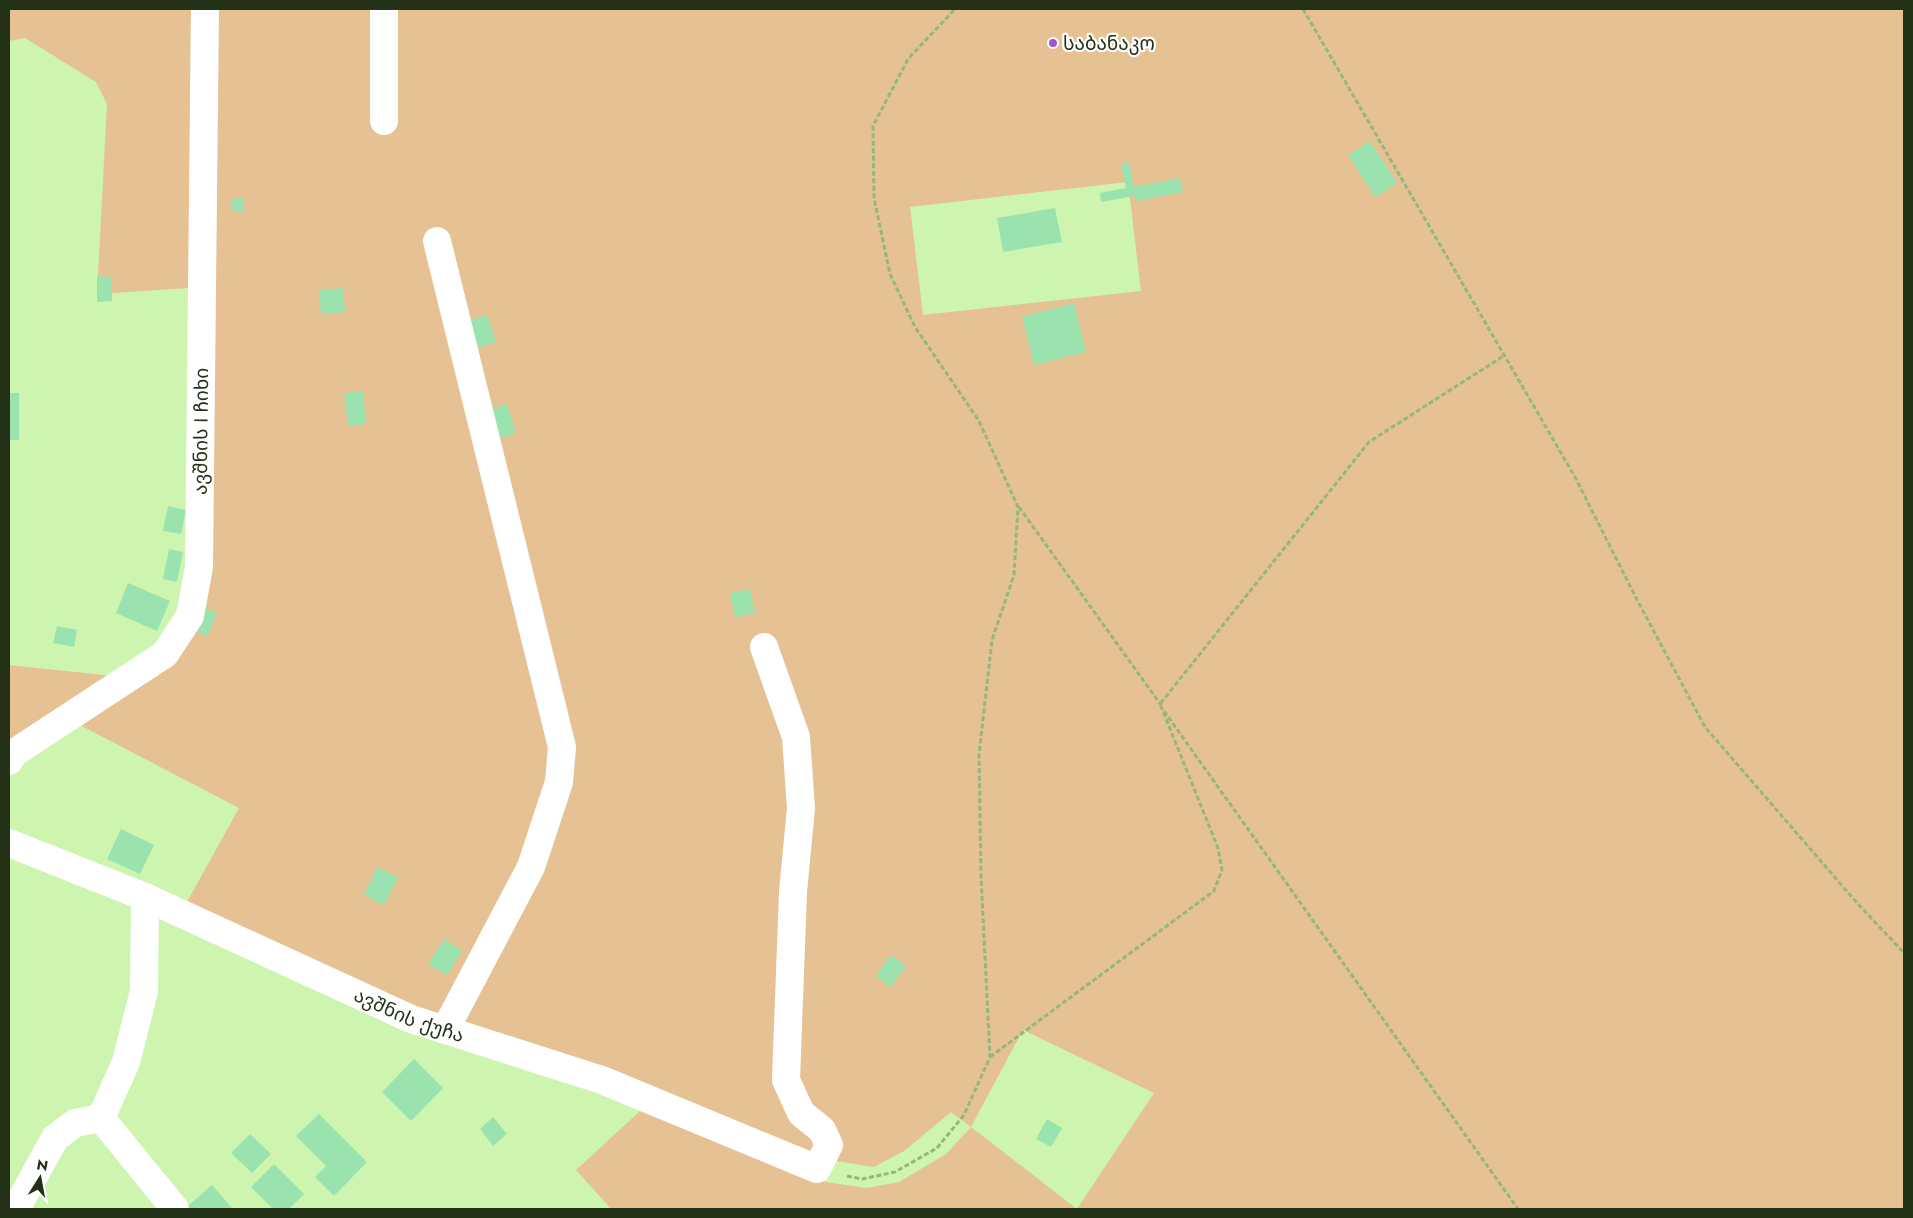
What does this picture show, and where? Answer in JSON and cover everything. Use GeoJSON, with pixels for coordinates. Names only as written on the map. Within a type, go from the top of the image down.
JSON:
{"type":"FeatureCollection","features":[{"type":"Feature","properties":{"kind":"street","name":"ავშნის I ჩიხი"},"geometry":{"type":"LineString","coordinates":[[9,761],[14,753],[165,654],[190,616],[200,568],[205,9]]}},
{"type":"Feature","properties":{"kind":"street"},"geometry":{"type":"LineString","coordinates":[[384,9],[384,121]]}},
{"type":"Feature","properties":{"kind":"street"},"geometry":{"type":"LineString","coordinates":[[437,241],[562,746],[559,782],[531,868],[445,1030]]}},
{"type":"Feature","properties":{"kind":"street"},"geometry":{"type":"LineString","coordinates":[[764,648],[796,737],[801,808],[793,892],[786,1080],[801,1113],[822,1130],[829,1145],[817,1169]]}},
{"type":"Feature","properties":{"kind":"street","name":"ავშნის ქუჩა"},"geometry":{"type":"LineString","coordinates":[[9,843],[145,897],[411,1019],[602,1080],[817,1169]]}},
{"type":"Feature","properties":{"kind":"street"},"geometry":{"type":"LineString","coordinates":[[101,1118],[126,1062],[144,991],[145,897]]}},
{"type":"Feature","properties":{"kind":"street"},"geometry":{"type":"LineString","coordinates":[[16,1209],[55,1138],[75,1123],[101,1118]]}},
{"type":"Feature","properties":{"kind":"street"},"geometry":{"type":"LineString","coordinates":[[101,1118],[175,1209]]}},
{"type":"Feature","properties":{"kind":"path"},"geometry":{"type":"LineString","coordinates":[[955,9],[908,59],[873,126],[874,198],[890,274],[914,327],[979,421],[1018,507],[1518,1209]]}},
{"type":"Feature","properties":{"kind":"path"},"geometry":{"type":"LineString","coordinates":[[1302,9],[1576,477],[1635,596],[1705,727],[1857,903],[1904,953]]}},
{"type":"Feature","properties":{"kind":"path"},"geometry":{"type":"LineString","coordinates":[[1160,704],[1370,442],[1505,355]]}},
{"type":"Feature","properties":{"kind":"path"},"geometry":{"type":"LineString","coordinates":[[817,1169],[862,1179],[895,1172],[937,1148],[964,1115],[990,1057],[981,876],[979,754],[992,640],[1014,575],[1018,507]]}},
{"type":"Feature","properties":{"kind":"path"},"geometry":{"type":"LineString","coordinates":[[990,1057],[1214,891],[1222,870],[1218,848],[1160,704]]}},
{"type":"Feature","properties":{"kind":"shaded area"},"geometry":{"type":"Polygon","coordinates":[[[9,9],[191,9],[189,288],[97,294],[107,104],[96,82],[25,38],[9,41],[9,9]]]}},
{"type":"Feature","properties":{"kind":"shaded area"},"geometry":{"type":"Polygon","coordinates":[[[215,9],[1904,9],[1904,1209],[1077,1209],[1154,1093],[1023,1030],[971,1127],[951,1112],[904,1151],[874,1167],[818,1158],[418,1010],[187,902],[239,808],[76,723],[203,612],[215,9]],[[1128,182],[910,207],[923,315],[1141,291],[1128,182]]]}},
{"type":"Feature","properties":{"kind":"shaded area"},"geometry":{"type":"Polygon","coordinates":[[[9,665],[113,676],[9,747],[9,665]]]}},
{"type":"Feature","properties":{"kind":"shaded area"},"geometry":{"type":"Polygon","coordinates":[[[640,1111],[826,1182],[867,1188],[899,1182],[946,1154],[971,1127],[1077,1209],[611,1209],[576,1170],[640,1111]]]}},
{"type":"Feature","properties":{"kind":"building"},"geometry":{"type":"Polygon","coordinates":[[[1370,141],[1397,183],[1375,197],[1348,155],[1370,141]]]}},
{"type":"Feature","properties":{"kind":"building"},"geometry":{"type":"Polygon","coordinates":[[[1129,162],[1134,187],[1180,178],[1183,192],[1136,201],[1135,196],[1101,202],[1100,193],[1126,188],[1121,164],[1129,162]]]}},
{"type":"Feature","properties":{"kind":"building"},"geometry":{"type":"Polygon","coordinates":[[[243,198],[243,212],[231,211],[231,199],[243,198]]]}},
{"type":"Feature","properties":{"kind":"building"},"geometry":{"type":"Polygon","coordinates":[[[1055,208],[1062,242],[1003,252],[997,218],[1055,208]]]}},
{"type":"Feature","properties":{"kind":"building"},"geometry":{"type":"Polygon","coordinates":[[[97,276],[112,277],[112,301],[97,302],[97,276]]]}},
{"type":"Feature","properties":{"kind":"building"},"geometry":{"type":"Polygon","coordinates":[[[343,288],[345,312],[321,314],[319,290],[343,288]]]}},
{"type":"Feature","properties":{"kind":"building"},"geometry":{"type":"Polygon","coordinates":[[[1074,303],[1086,352],[1034,365],[1022,317],[1074,303]]]}},
{"type":"Feature","properties":{"kind":"building"},"geometry":{"type":"Polygon","coordinates":[[[487,315],[496,342],[478,348],[470,320],[487,315]]]}},
{"type":"Feature","properties":{"kind":"building"},"geometry":{"type":"Polygon","coordinates":[[[363,391],[366,424],[348,426],[344,393],[363,391]]]}},
{"type":"Feature","properties":{"kind":"building"},"geometry":{"type":"Polygon","coordinates":[[[9,393],[19,393],[19,440],[9,440],[9,393]]]}},
{"type":"Feature","properties":{"kind":"building"},"geometry":{"type":"Polygon","coordinates":[[[507,404],[516,433],[497,439],[488,410],[507,404]]]}},
{"type":"Feature","properties":{"kind":"building"},"geometry":{"type":"Polygon","coordinates":[[[168,506],[186,510],[181,534],[163,531],[168,506]]]}},
{"type":"Feature","properties":{"kind":"building"},"geometry":{"type":"Polygon","coordinates":[[[169,549],[183,552],[177,582],[163,579],[169,549]]]}},
{"type":"Feature","properties":{"kind":"building"},"geometry":{"type":"Polygon","coordinates":[[[128,583],[170,601],[157,631],[116,613],[128,583]]]}},
{"type":"Feature","properties":{"kind":"building"},"geometry":{"type":"Polygon","coordinates":[[[750,589],[755,613],[735,617],[730,593],[750,589]]]}},
{"type":"Feature","properties":{"kind":"building"},"geometry":{"type":"Polygon","coordinates":[[[205,608],[217,613],[207,636],[195,631],[205,608]]]}},
{"type":"Feature","properties":{"kind":"building"},"geometry":{"type":"Polygon","coordinates":[[[57,626],[77,630],[74,647],[53,643],[57,626]]]}},
{"type":"Feature","properties":{"kind":"building"},"geometry":{"type":"Polygon","coordinates":[[[121,829],[154,845],[140,874],[107,859],[121,829]]]}},
{"type":"Feature","properties":{"kind":"building"},"geometry":{"type":"Polygon","coordinates":[[[377,867],[398,877],[384,905],[364,895],[377,867]]]}},
{"type":"Feature","properties":{"kind":"building"},"geometry":{"type":"Polygon","coordinates":[[[444,939],[462,951],[447,975],[428,964],[444,939]]]}},
{"type":"Feature","properties":{"kind":"building"},"geometry":{"type":"Polygon","coordinates":[[[891,955],[906,966],[891,987],[876,976],[891,955]]]}},
{"type":"Feature","properties":{"kind":"building"},"geometry":{"type":"Polygon","coordinates":[[[414,1059],[443,1088],[411,1121],[382,1092],[414,1059]]]}},
{"type":"Feature","properties":{"kind":"building"},"geometry":{"type":"Polygon","coordinates":[[[319,1114],[367,1162],[334,1196],[315,1177],[326,1166],[296,1136],[319,1114]]]}},
{"type":"Feature","properties":{"kind":"building"},"geometry":{"type":"Polygon","coordinates":[[[493,1117],[507,1134],[493,1146],[480,1129],[493,1117]]]}},
{"type":"Feature","properties":{"kind":"building"},"geometry":{"type":"Polygon","coordinates":[[[1047,1119],[1062,1128],[1051,1147],[1036,1139],[1047,1119]]]}},
{"type":"Feature","properties":{"kind":"building"},"geometry":{"type":"Polygon","coordinates":[[[250,1134],[271,1154],[252,1173],[231,1153],[250,1134]]]}},
{"type":"Feature","properties":{"kind":"building"},"geometry":{"type":"Polygon","coordinates":[[[274,1164],[304,1194],[289,1209],[273,1209],[251,1187],[274,1164]]]}},
{"type":"Feature","properties":{"kind":"building"},"geometry":{"type":"Polygon","coordinates":[[[212,1185],[233,1209],[189,1209],[187,1207],[212,1185]]]}},
{"type":"Feature","properties":{"kind":"place","name":"საბანაკო"},"geometry":{"type":"Point","coordinates":[1053,43]}}]}
